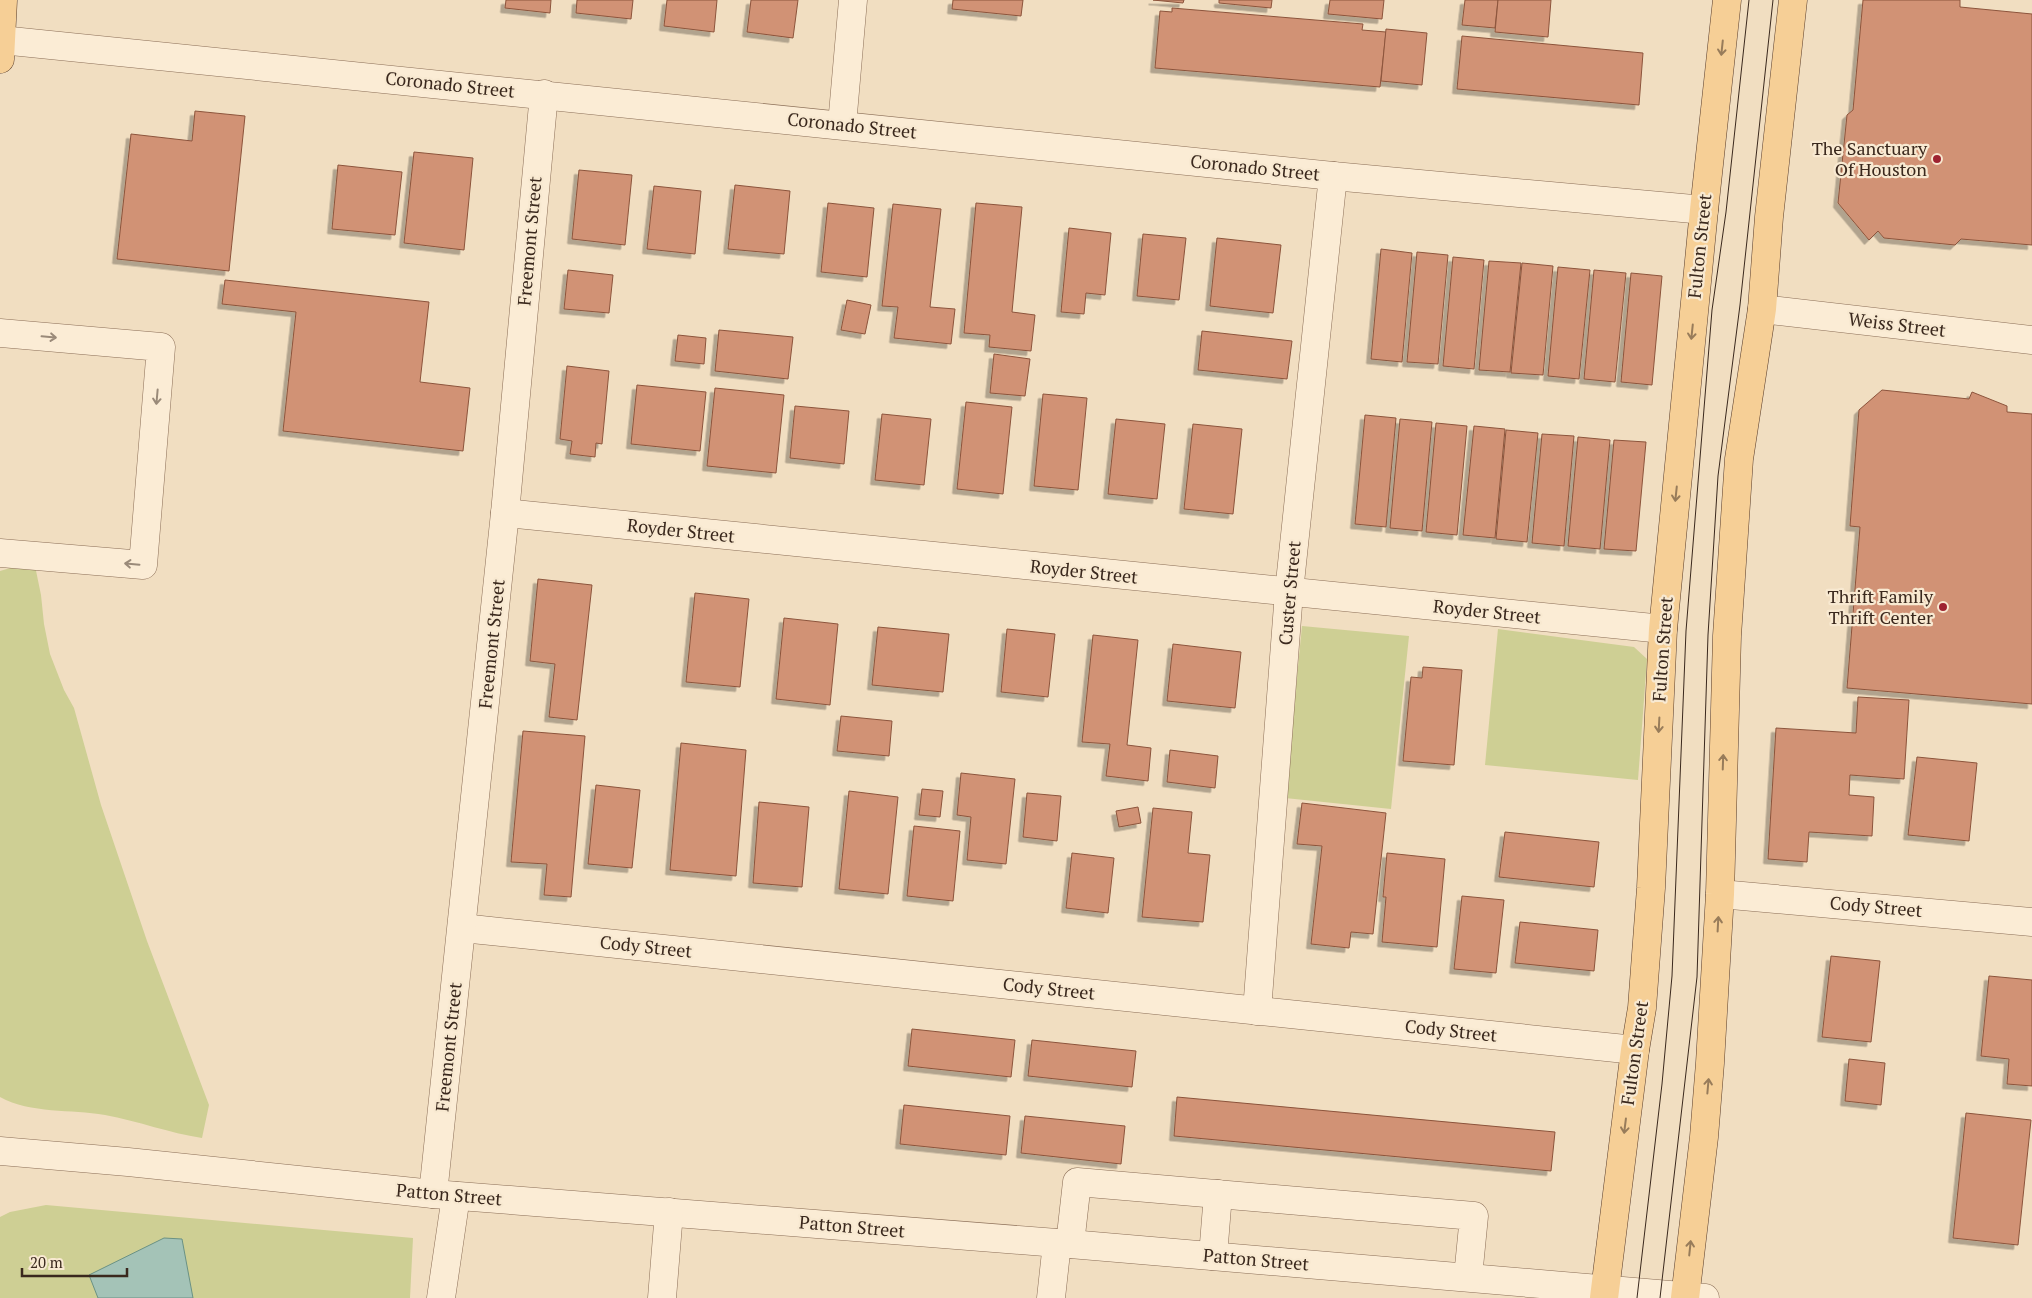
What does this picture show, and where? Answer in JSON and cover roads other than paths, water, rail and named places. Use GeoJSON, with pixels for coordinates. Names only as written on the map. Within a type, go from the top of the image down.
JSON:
{"type":"FeatureCollection","features":[{"type":"Feature","properties":{"kind":"main road"},"geometry":{"type":"LineString","coordinates":[[1,49],[2,0]]}},
{"type":"Feature","properties":{"kind":"main road","name":"Fulton Street"},"geometry":{"type":"LineString","coordinates":[[1604,1294],[1642,1008],[1651,888],[1663,629],[1704,210],[1727,0]]}},
{"type":"Feature","properties":{"kind":"main road"},"geometry":{"type":"LineString","coordinates":[[1692,1297],[1720,894],[1727,636],[1739,469],[1762,309],[1769,217],[1793,0]]}},
{"type":"Feature","properties":{"kind":"street"},"geometry":{"type":"LineString","coordinates":[[842,125],[853,0]]}},
{"type":"Feature","properties":{"kind":"street","name":"Coronado Street"},"geometry":{"type":"LineString","coordinates":[[1,49],[544,94],[1333,176],[1704,210]]}},
{"type":"Feature","properties":{"kind":"street","name":"Freemont Street"},"geometry":{"type":"LineString","coordinates":[[441,1298],[445,1195],[462,928],[505,513],[544,94]]}},
{"type":"Feature","properties":{"kind":"street","name":"Custer Street"},"geometry":{"type":"LineString","coordinates":[[1257,1011],[1289,592],[1333,176]]}},
{"type":"Feature","properties":{"kind":"street","name":"Weiss Street"},"geometry":{"type":"LineString","coordinates":[[1762,309],[2032,340]]}},
{"type":"Feature","properties":{"kind":"street"},"geometry":{"type":"LineString","coordinates":[[0,333],[161,347],[143,565],[0,553]]}},
{"type":"Feature","properties":{"kind":"street","name":"Royder Street"},"geometry":{"type":"LineString","coordinates":[[505,513],[1663,629]]}},
{"type":"Feature","properties":{"kind":"street","name":"Cody Street"},"geometry":{"type":"LineString","coordinates":[[1720,894],[2032,922]]}},
{"type":"Feature","properties":{"kind":"street","name":"Cody Street"},"geometry":{"type":"LineString","coordinates":[[462,928],[1635,1050]]}},
{"type":"Feature","properties":{"kind":"street","name":"Patton Street"},"geometry":{"type":"LineString","coordinates":[[0,1151],[128,1162],[445,1195],[1468,1277],[1604,1294],[1692,1297]]}},
{"type":"Feature","properties":{"kind":"street"},"geometry":{"type":"LineString","coordinates":[[1051,1298],[1078,1182],[1474,1216],[1468,1277]]}},
{"type":"Feature","properties":{"kind":"street"},"geometry":{"type":"LineString","coordinates":[[1213,1256],[1218,1194]]}},
{"type":"Feature","properties":{"kind":"street"},"geometry":{"type":"LineString","coordinates":[[662,1298],[669,1212]]}},
{"type":"Feature","properties":{"kind":"tram line"},"geometry":{"type":"LineString","coordinates":[[1637,1298],[1662,1084],[1672,976],[1686,631],[1712,310],[1726,212],[1749,0]]}},
{"type":"Feature","properties":{"kind":"tram line"},"geometry":{"type":"LineString","coordinates":[[1660,1298],[1697,977],[1708,635],[1718,476],[1740,305],[1773,0]]}},
{"type":"Feature","properties":{"kind":"place","name":"The Sanctuary Of Houston"},"geometry":{"type":"Point","coordinates":[1937,159]}},
{"type":"Feature","properties":{"kind":"place","name":"Thrift Family Thrift Center"},"geometry":{"type":"Point","coordinates":[1943,607]}}]}
